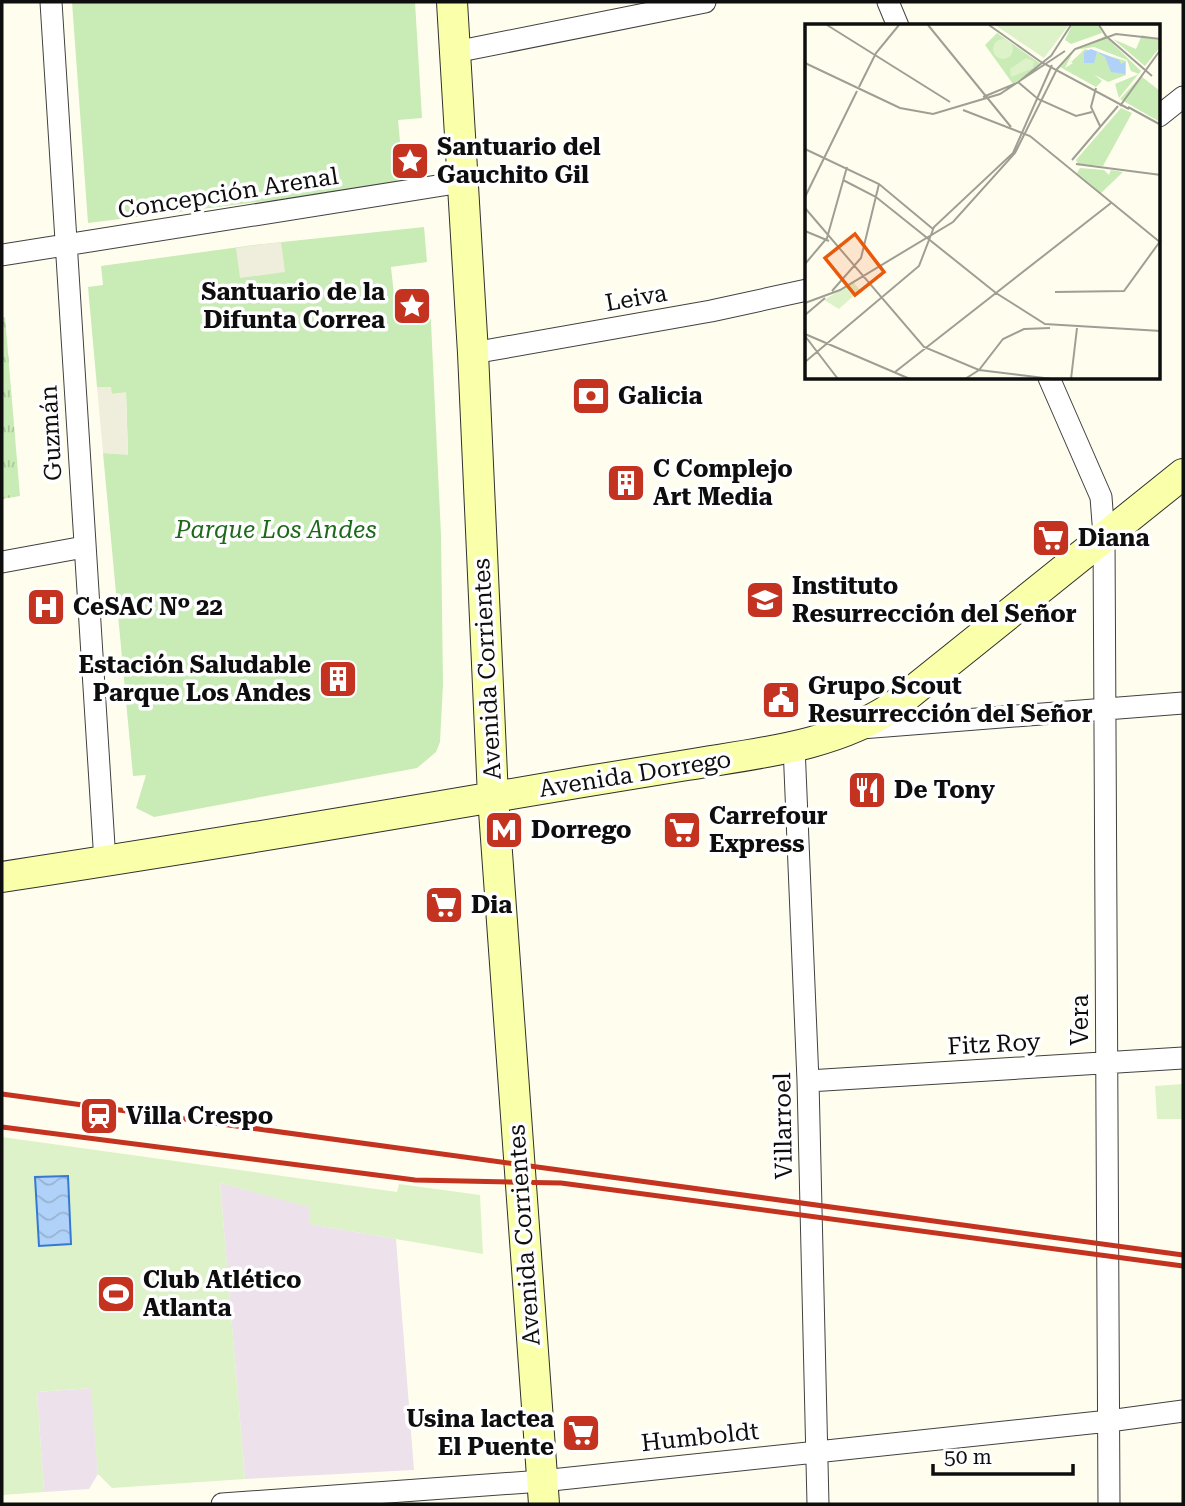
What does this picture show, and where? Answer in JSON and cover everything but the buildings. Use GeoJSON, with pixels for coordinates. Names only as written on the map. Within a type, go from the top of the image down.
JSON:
{"type":"FeatureCollection","features":[{"type":"Feature","properties":{"kind":"main road","name":"Avenida Corrientes"},"geometry":{"type":"LineString","coordinates":[[452,2],[493,797],[543,1492]]}},
{"type":"Feature","properties":{"kind":"main road","name":"Avenida Dorrego"},"geometry":{"type":"LineString","coordinates":[[2,877],[493,797],[794,746],[836,736],[855,729],[894,706],[1183,474]]}},
{"type":"Feature","properties":{"kind":"street","name":"Guzmán"},"geometry":{"type":"LineString","coordinates":[[51,2],[105,862]]}},
{"type":"Feature","properties":{"kind":"street"},"geometry":{"type":"LineString","coordinates":[[455,52],[705,2]]}},
{"type":"Feature","properties":{"kind":"street"},"geometry":{"type":"LineString","coordinates":[[888,2],[897,24]]}},
{"type":"Feature","properties":{"kind":"street"},"geometry":{"type":"LineString","coordinates":[[1160,115],[1183,97]]}},
{"type":"Feature","properties":{"kind":"street","name":"Concepción Arenal"},"geometry":{"type":"LineString","coordinates":[[2,256],[463,182]]}},
{"type":"Feature","properties":{"kind":"street","name":"Leiva"},"geometry":{"type":"LineString","coordinates":[[472,353],[710,312],[805,290]]}},
{"type":"Feature","properties":{"kind":"street","name":"Vera"},"geometry":{"type":"LineString","coordinates":[[1050,380],[1101,497],[1104,536],[1109,1504]]}},
{"type":"Feature","properties":{"kind":"street"},"geometry":{"type":"LineString","coordinates":[[2,562],[84,547]]}},
{"type":"Feature","properties":{"kind":"street"},"geometry":{"type":"LineString","coordinates":[[855,729],[1183,703]]}},
{"type":"Feature","properties":{"kind":"street","name":"Villarroel"},"geometry":{"type":"LineString","coordinates":[[794,746],[808,1081],[818,1504]]}},
{"type":"Feature","properties":{"kind":"street","name":"Fitz Roy"},"geometry":{"type":"LineString","coordinates":[[808,1081],[1183,1058]]}},
{"type":"Feature","properties":{"kind":"street","name":"Humboldt"},"geometry":{"type":"LineString","coordinates":[[222,1504],[543,1492],[817,1451],[1183,1411]]}},
{"type":"Feature","properties":{"kind":"shaded area"},"geometry":{"type":"Polygon","coordinates":[[[281,242],[285,272],[240,278],[236,248],[281,242]]]}},
{"type":"Feature","properties":{"kind":"shaded area"},"geometry":{"type":"Polygon","coordinates":[[[97,387],[111,387],[112,394],[126,392],[128,455],[103,453],[97,387]]]}},
{"type":"Feature","properties":{"kind":"shaded area"},"geometry":{"type":"Polygon","coordinates":[[[220,1183],[310,1207],[310,1224],[396,1239],[414,1470],[245,1479],[220,1183]]]}},
{"type":"Feature","properties":{"kind":"shaded area"},"geometry":{"type":"Polygon","coordinates":[[[92,1388],[98,1474],[89,1489],[44,1492],[37,1392],[92,1388]]]}},
{"type":"Feature","properties":{"kind":"green space"},"geometry":{"type":"Polygon","coordinates":[[[72,2],[415,2],[422,118],[398,120],[404,184],[88,223],[72,2]]]}},
{"type":"Feature","properties":{"kind":"green space","name":"Parque Los Andes"},"geometry":{"type":"Polygon","coordinates":[[[424,227],[427,262],[391,267],[395,305],[401,319],[413,320],[424,315],[430,301],[441,535],[443,684],[440,742],[436,752],[417,768],[154,817],[136,808],[146,775],[133,776],[103,453],[128,454],[126,393],[111,394],[111,387],[97,387],[88,287],[103,285],[101,266],[254,245],[424,227]]]}},
{"type":"Feature","properties":{"kind":"green space"},"geometry":{"type":"Polygon","coordinates":[[[5,317],[20,496],[2,499],[2,318],[5,317]]]}},
{"type":"Feature","properties":{"kind":"green space"},"geometry":{"type":"Polygon","coordinates":[[[1183,1084],[1183,1119],[1157,1119],[1155,1086],[1183,1084]]]}},
{"type":"Feature","properties":{"kind":"green space","name":"Club Atlético Atlanta"},"geometry":{"type":"Polygon","coordinates":[[[2,1137],[397,1192],[399,1184],[480,1195],[483,1254],[309,1224],[309,1207],[220,1183],[245,1479],[112,1488],[98,1474],[91,1388],[37,1392],[44,1492],[2,1495],[2,1137]]]}},
{"type":"Feature","properties":{"kind":"water"},"geometry":{"type":"Polygon","coordinates":[[[68,1176],[71,1244],[39,1246],[35,1177],[68,1176]]]}},
{"type":"Feature","properties":{"kind":"railway"},"geometry":{"type":"LineString","coordinates":[[2,1094],[1183,1255]]}},
{"type":"Feature","properties":{"kind":"railway"},"geometry":{"type":"LineString","coordinates":[[2,1127],[415,1180],[561,1183],[1183,1266]]}},
{"type":"Feature","properties":{"kind":"place","name":"Santuario del Gauchito Gil"},"geometry":{"type":"Point","coordinates":[410,161]}},
{"type":"Feature","properties":{"kind":"place","name":"Santuario de la Difunta Correa"},"geometry":{"type":"Point","coordinates":[412,306]}},
{"type":"Feature","properties":{"kind":"place","name":"Galicia"},"geometry":{"type":"Point","coordinates":[591,396]}},
{"type":"Feature","properties":{"kind":"place","name":"C Complejo Art Media"},"geometry":{"type":"Point","coordinates":[626,483]}},
{"type":"Feature","properties":{"kind":"place","name":"Diana"},"geometry":{"type":"Point","coordinates":[1051,538]}},
{"type":"Feature","properties":{"kind":"place","name":"Instituto Resurrección del Señor"},"geometry":{"type":"Point","coordinates":[765,600]}},
{"type":"Feature","properties":{"kind":"place","name":"CeSAC Nº 22"},"geometry":{"type":"Point","coordinates":[46,607]}},
{"type":"Feature","properties":{"kind":"place","name":"Estación Saludable Parque Los Andes"},"geometry":{"type":"Point","coordinates":[338,679]}},
{"type":"Feature","properties":{"kind":"place","name":"Grupo Scout Resurrección del Señor"},"geometry":{"type":"Point","coordinates":[781,700]}},
{"type":"Feature","properties":{"kind":"place","name":"De Tony"},"geometry":{"type":"Point","coordinates":[867,790]}},
{"type":"Feature","properties":{"kind":"place","name":"Dorrego"},"geometry":{"type":"Point","coordinates":[504,830]}},
{"type":"Feature","properties":{"kind":"place","name":"Carrefour Express"},"geometry":{"type":"Point","coordinates":[682,830]}},
{"type":"Feature","properties":{"kind":"place","name":"Dia"},"geometry":{"type":"Point","coordinates":[444,905]}},
{"type":"Feature","properties":{"kind":"place","name":"Villa Crespo"},"geometry":{"type":"Point","coordinates":[99,1116]}},
{"type":"Feature","properties":{"kind":"place","name":"Club Atlético Atlanta"},"geometry":{"type":"Point","coordinates":[116,1294]}},
{"type":"Feature","properties":{"kind":"place","name":"Usina lactea El Puente"},"geometry":{"type":"Point","coordinates":[581,1433]}}]}
